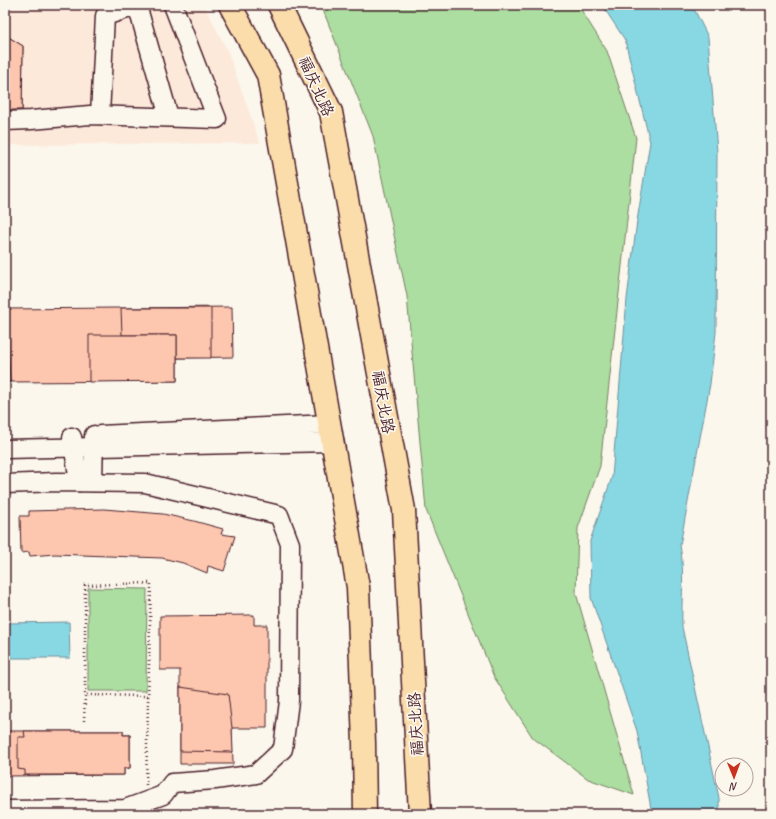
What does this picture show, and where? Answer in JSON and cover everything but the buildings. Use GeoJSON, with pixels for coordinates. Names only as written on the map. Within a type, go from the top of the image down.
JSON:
{"type":"FeatureCollection","features":[{"type":"Feature","properties":{"kind":"main road"},"geometry":{"type":"LineString","coordinates":[[230,5],[268,75],[358,587],[365,814]]}},
{"type":"Feature","properties":{"kind":"main road","name":"福庆北路"},"geometry":{"type":"LineString","coordinates":[[279,5],[331,112],[404,510],[420,814]]}},
{"type":"Feature","properties":{"kind":"street"},"geometry":{"type":"LineString","coordinates":[[100,115],[105,16],[137,5],[169,117]]}},
{"type":"Feature","properties":{"kind":"street"},"geometry":{"type":"LineString","coordinates":[[5,121],[100,115],[217,119],[173,5]]}},
{"type":"Feature","properties":{"kind":"street"},"geometry":{"type":"LineString","coordinates":[[5,448],[94,441],[331,433]]}},
{"type":"Feature","properties":{"kind":"street"},"geometry":{"type":"LineString","coordinates":[[5,438],[73,442]]}},
{"type":"Feature","properties":{"kind":"street"},"geometry":{"type":"LineString","coordinates":[[86,482],[94,441]]}},
{"type":"Feature","properties":{"kind":"street"},"geometry":{"type":"LineString","coordinates":[[73,442],[86,482]]}},
{"type":"Feature","properties":{"kind":"street"},"geometry":{"type":"LineString","coordinates":[[5,484],[86,482],[145,483],[279,515],[290,544],[289,701],[283,749],[256,774],[215,780],[172,782],[163,795],[125,809],[5,810]]}},
{"type":"Feature","properties":{"kind":"path"},"geometry":{"type":"LineString","coordinates":[[84,721],[85,585],[151,583],[145,802]]}},
{"type":"Feature","properties":{"kind":"path"},"geometry":{"type":"LineString","coordinates":[[84,696],[148,696]]}},
{"type":"Feature","properties":{"kind":"shaded area"},"geometry":{"type":"Polygon","coordinates":[[[5,5],[204,5],[228,52],[260,143],[5,145],[5,5]]]}},
{"type":"Feature","properties":{"kind":"green space"},"geometry":{"type":"Polygon","coordinates":[[[321,5],[578,5],[607,51],[636,138],[600,466],[578,528],[576,593],[634,795],[588,779],[533,738],[494,677],[426,510],[407,296],[373,136],[321,5]]]}},
{"type":"Feature","properties":{"kind":"green space"},"geometry":{"type":"Polygon","coordinates":[[[88,588],[147,589],[146,691],[88,691],[88,588]]]}},
{"type":"Feature","properties":{"kind":"water"},"geometry":{"type":"Polygon","coordinates":[[[602,5],[692,5],[708,37],[717,152],[716,332],[710,384],[680,545],[683,576],[682,627],[714,775],[714,797],[719,798],[719,814],[652,814],[637,731],[591,598],[590,541],[612,477],[627,299],[637,221],[650,142],[625,40],[602,5]]]}},
{"type":"Feature","properties":{"kind":"water"},"geometry":{"type":"Polygon","coordinates":[[[69,622],[70,658],[5,658],[5,623],[69,622]]]}}]}
